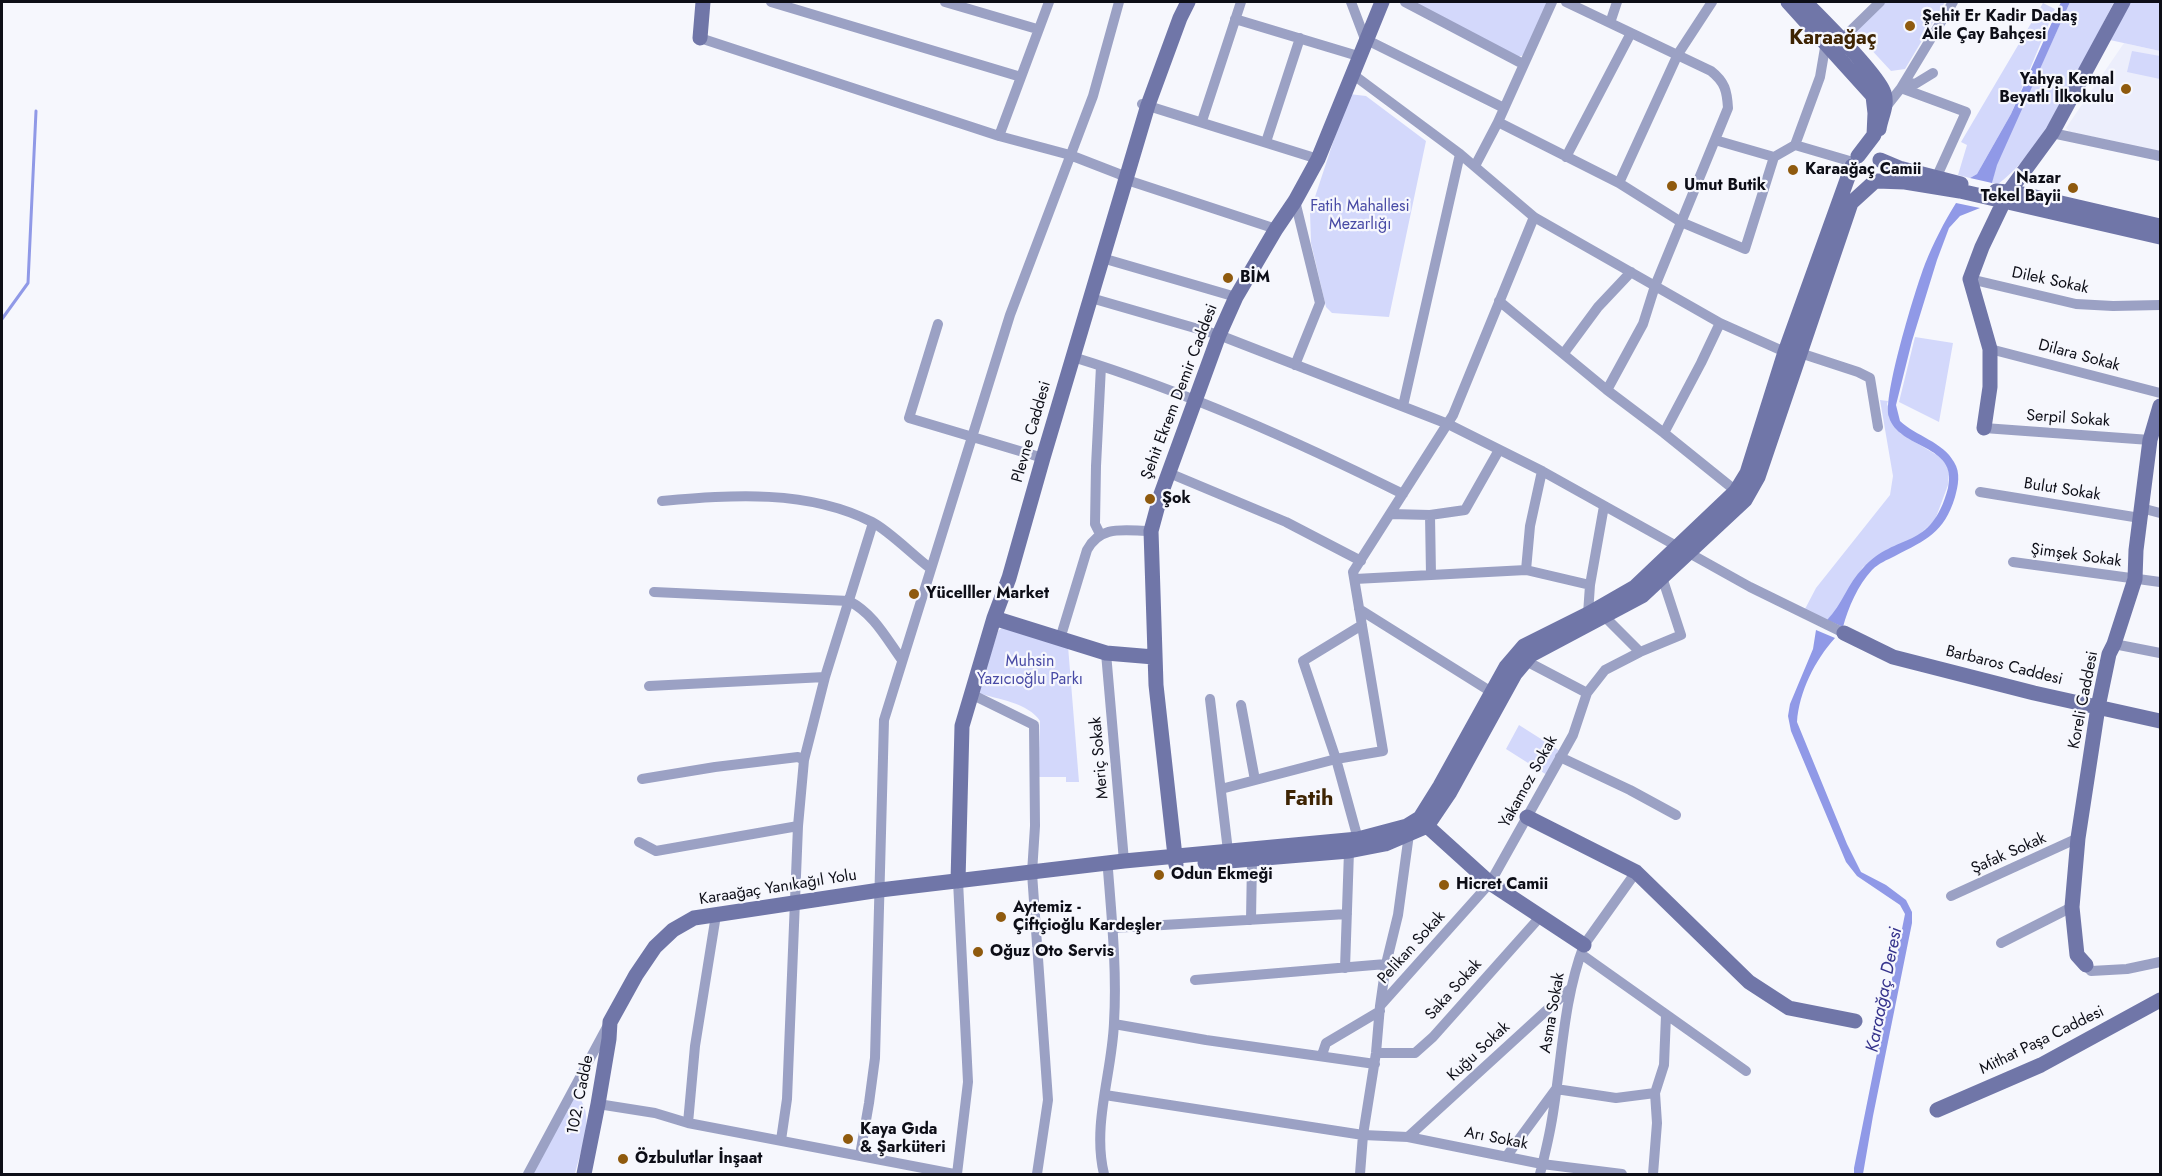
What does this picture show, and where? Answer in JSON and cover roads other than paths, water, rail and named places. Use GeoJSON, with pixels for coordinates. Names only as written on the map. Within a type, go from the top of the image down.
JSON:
{"type":"FeatureCollection","features":[{"type":"Feature","properties":{"kind":"street"},"geometry":{"type":"LineString","coordinates":[[703,2],[700,38],[999,136],[1070,155],[1119,174],[1127,180],[1276,229]]}},
{"type":"Feature","properties":{"kind":"street"},"geometry":{"type":"LineString","coordinates":[[771,2],[1021,77]]}},
{"type":"Feature","properties":{"kind":"street"},"geometry":{"type":"LineString","coordinates":[[945,2],[1037,29]]}},
{"type":"Feature","properties":{"kind":"street"},"geometry":{"type":"LineString","coordinates":[[999,136],[1037,29],[1049,2]]}},
{"type":"Feature","properties":{"kind":"street"},"geometry":{"type":"LineString","coordinates":[[860,1155],[870,1103],[875,1058],[884,720],[1010,315],[1093,96],[1119,2]]}},
{"type":"Feature","properties":{"kind":"street","name":"Plevne Caddesi"},"geometry":{"type":"LineString","coordinates":[[958,881],[962,726],[994,618],[1009,578],[1127,180],[1145,104],[1188,2]]}},
{"type":"Feature","properties":{"kind":"street"},"geometry":{"type":"LineString","coordinates":[[1202,122],[1241,2]]}},
{"type":"Feature","properties":{"kind":"street"},"geometry":{"type":"LineString","coordinates":[[1351,2],[1365,39],[1504,108]]}},
{"type":"Feature","properties":{"kind":"street","name":"Şehit Ekrem Demir Caddesi"},"geometry":{"type":"LineString","coordinates":[[1176,861],[1154,657],[1152,531],[1169,473],[1219,336],[1236,297],[1318,159],[1351,73],[1382,2]]}},
{"type":"Feature","properties":{"kind":"street"},"geometry":{"type":"LineString","coordinates":[[1405,2],[1523,64]]}},
{"type":"Feature","properties":{"kind":"street"},"geometry":{"type":"LineString","coordinates":[[1403,406],[1457,167],[1468,160],[1498,122],[1552,2]]}},
{"type":"Feature","properties":{"kind":"street"},"geometry":{"type":"LineString","coordinates":[[1566,2],[1711,71],[1720,78],[1727,89],[1728,108],[1655,286],[1643,324],[1607,390]]}},
{"type":"Feature","properties":{"kind":"street"},"geometry":{"type":"LineString","coordinates":[[1610,23],[1617,2]]}},
{"type":"Feature","properties":{"kind":"street"},"geometry":{"type":"LineString","coordinates":[[1619,183],[1678,54],[1712,2]]}},
{"type":"Feature","properties":{"kind":"street"},"geometry":{"type":"LineString","coordinates":[[1788,2],[1834,41],[1884,91],[1886,107]]}},
{"type":"Feature","properties":{"kind":"street"},"geometry":{"type":"LineString","coordinates":[[1424,822],[1506,667],[1524,646],[1635,587],[1745,500],[1758,477],[1793,353],[1854,162],[1874,135],[1873,96],[1805,2]]}},
{"type":"Feature","properties":{"kind":"street"},"geometry":{"type":"LineString","coordinates":[[1498,122],[1619,183],[1681,222],[1745,249],[1774,158],[1795,145],[1834,41],[1880,2]]}},
{"type":"Feature","properties":{"kind":"street"},"geometry":{"type":"LineString","coordinates":[[1068,869],[1124,861],[1252,860],[1354,845],[1408,830],[1424,822],[1450,792],[1515,674],[1531,655],[1642,596],[1662,577],[1736,491],[1747,473],[1851,203],[1875,182],[1883,168],[1879,158],[1880,123],[1886,107],[1903,85],[1953,2]]}},
{"type":"Feature","properties":{"kind":"street"},"geometry":{"type":"LineString","coordinates":[[1984,428],[1990,387],[1990,349],[1970,279],[2000,196],[2052,133],[2123,2]]}},
{"type":"Feature","properties":{"kind":"street"},"geometry":{"type":"LineString","coordinates":[[1234,19],[1358,56]]}},
{"type":"Feature","properties":{"kind":"street"},"geometry":{"type":"LineString","coordinates":[[1566,157],[1631,33]]}},
{"type":"Feature","properties":{"kind":"street"},"geometry":{"type":"LineString","coordinates":[[1266,142],[1300,38]]}},
{"type":"Feature","properties":{"kind":"street"},"geometry":{"type":"LineString","coordinates":[[1351,73],[1468,160],[1534,217],[1720,323],[1793,353],[1858,372],[1870,378],[1878,427]]}},
{"type":"Feature","properties":{"kind":"street"},"geometry":{"type":"LineString","coordinates":[[1903,85],[1915,84],[1933,73]]}},
{"type":"Feature","properties":{"kind":"street"},"geometry":{"type":"LineString","coordinates":[[1903,85],[1966,112],[1937,176]]}},
{"type":"Feature","properties":{"kind":"street"},"geometry":{"type":"LineString","coordinates":[[1145,104],[1318,159]]}},
{"type":"Feature","properties":{"kind":"street"},"geometry":{"type":"LineString","coordinates":[[2052,133],[2160,156]]}},
{"type":"Feature","properties":{"kind":"street"},"geometry":{"type":"LineString","coordinates":[[1715,140],[1774,158]]}},
{"type":"Feature","properties":{"kind":"street"},"geometry":{"type":"LineString","coordinates":[[1795,145],[1854,162],[1868,153],[1899,168],[1937,176],[1962,188]]}},
{"type":"Feature","properties":{"kind":"street"},"geometry":{"type":"LineString","coordinates":[[1854,162],[1854,177],[1867,184],[1905,182],[1962,188],[2160,237]]}},
{"type":"Feature","properties":{"kind":"street"},"geometry":{"type":"LineString","coordinates":[[2000,196],[2018,193],[2160,226]]}},
{"type":"Feature","properties":{"kind":"street"},"geometry":{"type":"LineString","coordinates":[[1295,201],[1320,303],[1295,365]]}},
{"type":"Feature","properties":{"kind":"street"},"geometry":{"type":"LineString","coordinates":[[1221,789],[1336,759],[1383,751],[1353,572],[1454,415],[1534,217]]}},
{"type":"Feature","properties":{"kind":"street"},"geometry":{"type":"LineString","coordinates":[[1102,258],[1236,297]]}},
{"type":"Feature","properties":{"kind":"street"},"geometry":{"type":"LineString","coordinates":[[1564,353],[1598,308],[1631,272]]}},
{"type":"Feature","properties":{"kind":"street","name":"Dilek Sokak"},"geometry":{"type":"LineString","coordinates":[[1970,279],[2076,304],[2160,305]]}},
{"type":"Feature","properties":{"kind":"street"},"geometry":{"type":"LineString","coordinates":[[1091,298],[1219,336],[1448,424],[1542,471],[1821,624],[1844,633]]}},
{"type":"Feature","properties":{"kind":"street"},"geometry":{"type":"LineString","coordinates":[[1499,301],[1607,390],[1736,491]]}},
{"type":"Feature","properties":{"kind":"street"},"geometry":{"type":"LineString","coordinates":[[1664,433],[1720,323]]}},
{"type":"Feature","properties":{"kind":"street"},"geometry":{"type":"LineString","coordinates":[[938,324],[909,418],[1043,458]]}},
{"type":"Feature","properties":{"kind":"street","name":"Dilara Sokak"},"geometry":{"type":"LineString","coordinates":[[1990,349],[2160,393]]}},
{"type":"Feature","properties":{"kind":"street"},"geometry":{"type":"LineString","coordinates":[[1073,357],[1196,399],[1403,494]]}},
{"type":"Feature","properties":{"kind":"street"},"geometry":{"type":"LineString","coordinates":[[1100,534],[1095,524],[1095,501],[1101,366]]}},
{"type":"Feature","properties":{"kind":"street","name":"Koreli Caddesi"},"geometry":{"type":"LineString","coordinates":[[2086,965],[2077,954],[2072,907],[2078,838],[2098,707],[2109,654],[2135,579],[2136,550],[2146,466],[2150,440],[2160,406]]}},
{"type":"Feature","properties":{"kind":"street","name":"Serpil Sokak"},"geometry":{"type":"LineString","coordinates":[[1984,428],[2150,440]]}},
{"type":"Feature","properties":{"kind":"street"},"geometry":{"type":"LineString","coordinates":[[1390,514],[1430,515],[1465,510],[1500,450]]}},
{"type":"Feature","properties":{"kind":"street"},"geometry":{"type":"LineString","coordinates":[[2146,466],[2160,457]]}},
{"type":"Feature","properties":{"kind":"street"},"geometry":{"type":"LineString","coordinates":[[1526,570],[1530,526],[1542,471]]}},
{"type":"Feature","properties":{"kind":"street"},"geometry":{"type":"LineString","coordinates":[[1169,473],[1286,522],[1361,561]]}},
{"type":"Feature","properties":{"kind":"street","name":"Bulut Sokak"},"geometry":{"type":"LineString","coordinates":[[1980,492],[2140,513],[2160,513]]}},
{"type":"Feature","properties":{"kind":"street"},"geometry":{"type":"LineString","coordinates":[[662,501],[739,495],[825,504],[873,522],[930,568]]}},
{"type":"Feature","properties":{"kind":"street"},"geometry":{"type":"LineString","coordinates":[[1588,614],[1590,585],[1604,506]]}},
{"type":"Feature","properties":{"kind":"street"},"geometry":{"type":"LineString","coordinates":[[1430,515],[1431,575]]}},
{"type":"Feature","properties":{"kind":"street"},"geometry":{"type":"LineString","coordinates":[[781,1140],[787,1099],[798,826],[804,760],[825,677],[873,522]]}},
{"type":"Feature","properties":{"kind":"street"},"geometry":{"type":"LineString","coordinates":[[1060,639],[1092,540],[1104,532],[1152,531]]}},
{"type":"Feature","properties":{"kind":"street","name":"Şimşek Sokak"},"geometry":{"type":"LineString","coordinates":[[2013,562],[2160,582]]}},
{"type":"Feature","properties":{"kind":"street"},"geometry":{"type":"LineString","coordinates":[[1354,579],[1526,570],[1590,585]]}},
{"type":"Feature","properties":{"kind":"street"},"geometry":{"type":"LineString","coordinates":[[1526,661],[1587,693],[1605,670],[1681,635],[1662,577]]}},
{"type":"Feature","properties":{"kind":"street"},"geometry":{"type":"LineString","coordinates":[[654,592],[849,601],[860,606],[873,618],[902,660]]}},
{"type":"Feature","properties":{"kind":"street"},"geometry":{"type":"LineString","coordinates":[[1359,609],[1492,693]]}},
{"type":"Feature","properties":{"kind":"street"},"geometry":{"type":"LineString","coordinates":[[1605,617],[1640,652]]}},
{"type":"Feature","properties":{"kind":"street"},"geometry":{"type":"LineString","coordinates":[[994,618],[1106,653],[1154,657]]}},
{"type":"Feature","properties":{"kind":"street"},"geometry":{"type":"LineString","coordinates":[[1345,968],[1347,914],[1354,845],[1336,759],[1302,661],[1362,625]]}},
{"type":"Feature","properties":{"kind":"street","name":"Barbaros Caddesi"},"geometry":{"type":"LineString","coordinates":[[1844,633],[1893,657],[2160,721]]}},
{"type":"Feature","properties":{"kind":"street"},"geometry":{"type":"LineString","coordinates":[[2114,644],[2160,653]]}},
{"type":"Feature","properties":{"kind":"street","name":"Meriç Sokak"},"geometry":{"type":"LineString","coordinates":[[1106,653],[1124,861]]}},
{"type":"Feature","properties":{"kind":"street"},"geometry":{"type":"LineString","coordinates":[[649,686],[825,677]]}},
{"type":"Feature","properties":{"kind":"street","name":"Yakamoz Sokak"},"geometry":{"type":"LineString","coordinates":[[1490,883],[1573,735],[1587,693]]}},
{"type":"Feature","properties":{"kind":"street"},"geometry":{"type":"LineString","coordinates":[[971,694],[1034,725],[1035,826],[1032,873],[1048,1100],[1037,1174]]}},
{"type":"Feature","properties":{"kind":"street"},"geometry":{"type":"LineString","coordinates":[[1210,699],[1228,851]]}},
{"type":"Feature","properties":{"kind":"street"},"geometry":{"type":"LineString","coordinates":[[1241,705],[1255,780]]}},
{"type":"Feature","properties":{"kind":"street"},"geometry":{"type":"LineString","coordinates":[[642,779],[798,757],[804,760]]}},
{"type":"Feature","properties":{"kind":"street"},"geometry":{"type":"LineString","coordinates":[[1560,757],[1676,815]]}},
{"type":"Feature","properties":{"kind":"street"},"geometry":{"type":"LineString","coordinates":[[1527,817],[1636,872],[1749,982],[1789,1008],[1855,1021]]}},
{"type":"Feature","properties":{"kind":"street"},"geometry":{"type":"LineString","coordinates":[[1424,822],[1490,883],[1540,917],[1666,1015],[1746,1071]]}},
{"type":"Feature","properties":{"kind":"street"},"geometry":{"type":"LineString","coordinates":[[639,842],[656,851],[798,826]]}},
{"type":"Feature","properties":{"kind":"street"},"geometry":{"type":"LineString","coordinates":[[1360,1174],[1363,1135],[1376,1058],[1386,964],[1398,915],[1408,830]]}},
{"type":"Feature","properties":{"kind":"street","name":"Şafak Sokak"},"geometry":{"type":"LineString","coordinates":[[1951,896],[2078,838]]}},
{"type":"Feature","properties":{"kind":"street"},"geometry":{"type":"LineString","coordinates":[[1068,869],[1108,870],[1228,851],[1354,845]]}},
{"type":"Feature","properties":{"kind":"street"},"geometry":{"type":"LineString","coordinates":[[1251,920],[1252,860]]}},
{"type":"Feature","properties":{"kind":"street","name":"Karaağaç Yanıkağıl Yolu"},"geometry":{"type":"LineString","coordinates":[[528,1174],[636,975],[655,947],[673,930],[694,918],[880,890],[1068,869]]}},
{"type":"Feature","properties":{"kind":"street"},"geometry":{"type":"LineString","coordinates":[[1107,1174],[1099,1156],[1114,1024],[1113,928],[1108,870]]}},
{"type":"Feature","properties":{"kind":"street","name":"Asma Sokak"},"geometry":{"type":"LineString","coordinates":[[1541,1169],[1551,1126],[1570,988],[1582,950],[1636,872]]}},
{"type":"Feature","properties":{"kind":"street"},"geometry":{"type":"LineString","coordinates":[[598,1104],[655,1113],[687,1123],[956,1174],[968,1082],[958,881]]}},
{"type":"Feature","properties":{"kind":"street","name":"Pelikan Sokak"},"geometry":{"type":"LineString","coordinates":[[1322,1055],[1326,1043],[1380,1009],[1490,883]]}},
{"type":"Feature","properties":{"kind":"street"},"geometry":{"type":"LineString","coordinates":[[2001,943],[2072,907]]}},
{"type":"Feature","properties":{"kind":"street"},"geometry":{"type":"LineString","coordinates":[[1113,928],[1347,914]]}},
{"type":"Feature","properties":{"kind":"street"},"geometry":{"type":"LineString","coordinates":[[687,1123],[695,1046],[716,915]]}},
{"type":"Feature","properties":{"kind":"street","name":"Saka Sokak"},"geometry":{"type":"LineString","coordinates":[[1114,1024],[1206,1040],[1322,1055],[1376,1058],[1415,1053],[1433,1037],[1540,917]]}},
{"type":"Feature","properties":{"kind":"street"},"geometry":{"type":"LineString","coordinates":[[2086,965],[2091,971],[2127,969],[2160,962]]}},
{"type":"Feature","properties":{"kind":"street"},"geometry":{"type":"LineString","coordinates":[[1195,980],[1386,964]]}},
{"type":"Feature","properties":{"kind":"street","name":"Kuğu Sokak"},"geometry":{"type":"LineString","coordinates":[[1408,1137],[1570,988]]}},
{"type":"Feature","properties":{"kind":"street","name":"Mithat Paşa Caddesi"},"geometry":{"type":"LineString","coordinates":[[1937,1110],[2041,1065],[2160,1000]]}},
{"type":"Feature","properties":{"kind":"street"},"geometry":{"type":"LineString","coordinates":[[1653,1174],[1657,1123],[1655,1093],[1664,1065],[1666,1015]]}},
{"type":"Feature","properties":{"kind":"street","name":"102. Cadde"},"geometry":{"type":"LineString","coordinates":[[584,1174],[598,1104],[610,1022]]}},
{"type":"Feature","properties":{"kind":"street"},"geometry":{"type":"LineString","coordinates":[[1506,1157],[1556,1089],[1616,1098],[1655,1093]]}},
{"type":"Feature","properties":{"kind":"street","name":"Arı Sokak"},"geometry":{"type":"LineString","coordinates":[[1105,1095],[1363,1135],[1408,1137],[1506,1157],[1541,1169],[1622,1174]]}},
{"type":"Feature","properties":{"kind":"water"},"geometry":{"type":"Polygon","coordinates":[[[2061,2],[2070,2],[1997,165],[1992,183],[1970,178],[1977,174],[2011,114],[2061,2]]]}},
{"type":"Feature","properties":{"kind":"water"},"geometry":{"type":"Polygon","coordinates":[[[1956,203],[1980,208],[1960,216],[1949,228],[1912,341],[1896,405],[1900,421],[1943,449],[1954,462],[1958,475],[1955,497],[1945,519],[1932,534],[1872,570],[1854,597],[1843,627],[1827,620],[1858,574],[1888,549],[1923,532],[1941,508],[1948,488],[1949,474],[1945,463],[1937,455],[1895,427],[1889,417],[1888,406],[1901,342],[1925,264],[1956,203]]]}},
{"type":"Feature","properties":{"kind":"water"},"geometry":{"type":"Polygon","coordinates":[[[1816,630],[1835,638],[1809,677],[1801,699],[1797,722],[1847,844],[1861,872],[1886,885],[1906,900],[1912,912],[1912,923],[1863,1174],[1854,1174],[1854,1168],[1905,914],[1900,905],[1857,876],[1846,862],[1791,731],[1788,716],[1790,704],[1813,649],[1816,630]]]}},
{"type":"Feature","properties":{"kind":"waterway"},"geometry":{"type":"LineString","coordinates":[[2,319],[28,283],[36,111]]}},
{"type":"Feature","properties":{"kind":"place","name":"Şehit Er Kadir Dadaş Aile Çay Bahçesi"},"geometry":{"type":"Point","coordinates":[1910,26]}},
{"type":"Feature","properties":{"kind":"place","name":"Yahya Kemal Beyatlı İlkokulu"},"geometry":{"type":"Point","coordinates":[2126,89]}},
{"type":"Feature","properties":{"kind":"place","name":"Karaağaç Camii"},"geometry":{"type":"Point","coordinates":[1793,170]}},
{"type":"Feature","properties":{"kind":"place","name":"Umut Butik"},"geometry":{"type":"Point","coordinates":[1672,186]}},
{"type":"Feature","properties":{"kind":"place","name":"Nazar Tekel Bayii"},"geometry":{"type":"Point","coordinates":[2073,188]}},
{"type":"Feature","properties":{"kind":"place","name":"BİM"},"geometry":{"type":"Point","coordinates":[1228,278]}},
{"type":"Feature","properties":{"kind":"place","name":"Şok"},"geometry":{"type":"Point","coordinates":[1150,499]}},
{"type":"Feature","properties":{"kind":"place","name":"Yücelller Market"},"geometry":{"type":"Point","coordinates":[914,594]}},
{"type":"Feature","properties":{"kind":"place","name":"Odun Ekmeği"},"geometry":{"type":"Point","coordinates":[1159,875]}},
{"type":"Feature","properties":{"kind":"place","name":"Hicret Camii"},"geometry":{"type":"Point","coordinates":[1444,885]}},
{"type":"Feature","properties":{"kind":"place","name":"Aytemiz - Çiftçioğlu Kardeşler"},"geometry":{"type":"Point","coordinates":[1001,917]}},
{"type":"Feature","properties":{"kind":"place","name":"Oğuz Oto Servis"},"geometry":{"type":"Point","coordinates":[978,952]}},
{"type":"Feature","properties":{"kind":"place","name":"Kaya Gıda & Şarküteri"},"geometry":{"type":"Point","coordinates":[848,1139]}},
{"type":"Feature","properties":{"kind":"place","name":"Özbulutlar İnşaat"},"geometry":{"type":"Point","coordinates":[623,1159]}},
{"type":"Feature","properties":{"kind":"district","name":"Karaağaç"},"geometry":{"type":"Point","coordinates":[1833,39]}},
{"type":"Feature","properties":{"kind":"district","name":"Fatih"},"geometry":{"type":"Point","coordinates":[1309,800]}},
{"type":"Feature","properties":{"kind":"park label","name":"Fatih Mahallesi Mezarlığı"},"geometry":{"type":"Point","coordinates":[1360,216]}},
{"type":"Feature","properties":{"kind":"park label","name":"Muhsin Yazıcıoğlu Parkı"},"geometry":{"type":"Point","coordinates":[1030,671]}},
{"type":"Feature","properties":{"kind":"water label","name":"Karaağaç Deresi"},"geometry":{"type":"Point","coordinates":[1885,990]}}]}
